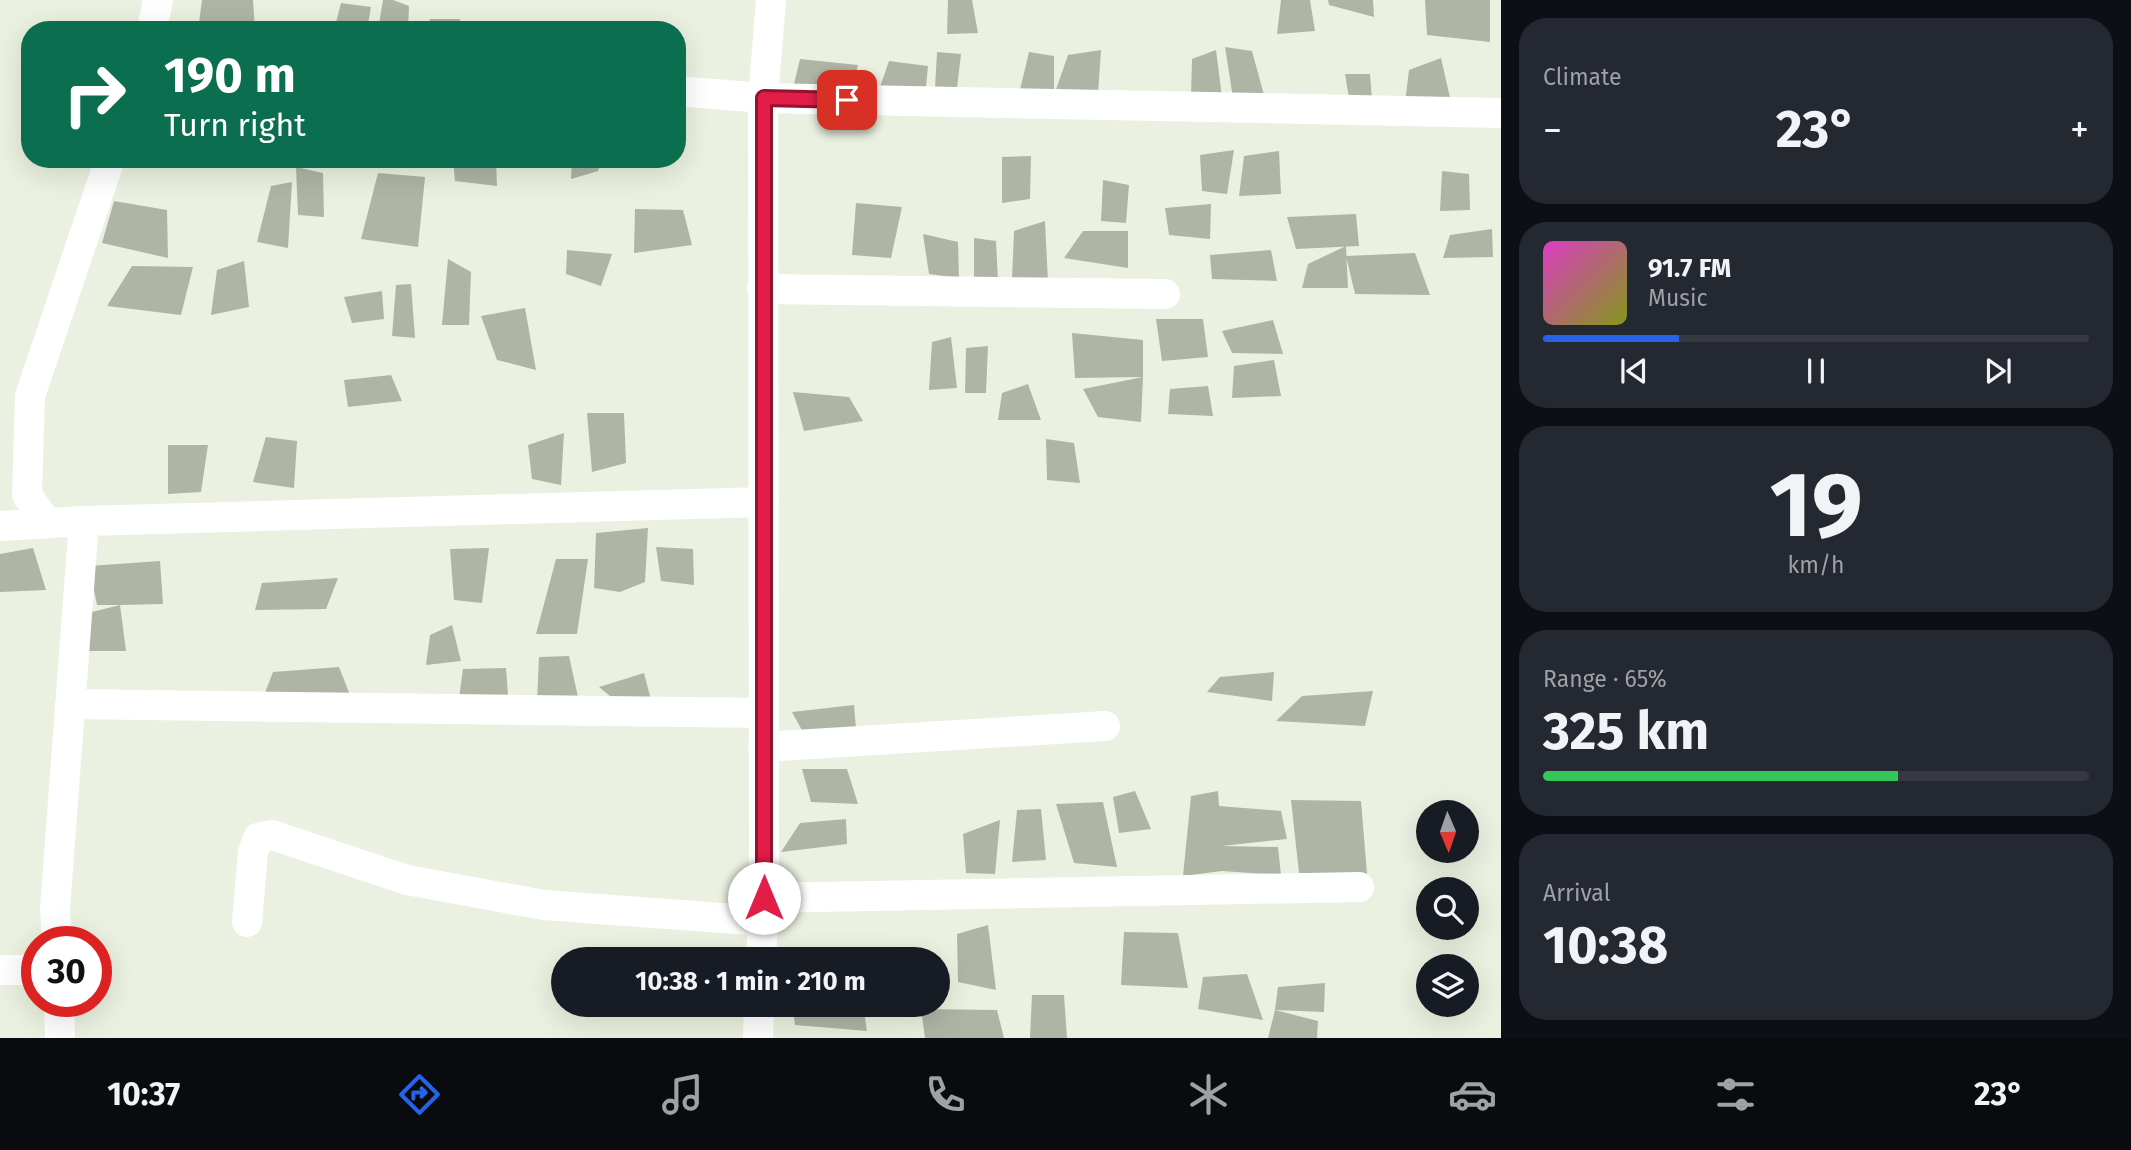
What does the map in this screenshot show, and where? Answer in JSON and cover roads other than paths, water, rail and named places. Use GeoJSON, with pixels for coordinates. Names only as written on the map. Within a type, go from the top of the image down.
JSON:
{"type":"FeatureCollection","features":[{"type":"Feature","properties":{"kind":"street"},"geometry":{"type":"LineString","coordinates":[[154,21],[158,0]]}},
{"type":"Feature","properties":{"kind":"street"},"geometry":{"type":"LineString","coordinates":[[761,947],[764,747],[762,289],[764,98],[771,0]]}},
{"type":"Feature","properties":{"kind":"street"},"geometry":{"type":"LineString","coordinates":[[686,92],[764,98],[1501,113]]}},
{"type":"Feature","properties":{"kind":"street"},"geometry":{"type":"LineString","coordinates":[[46,522],[27,495],[30,396],[107,168]]}},
{"type":"Feature","properties":{"kind":"street"},"geometry":{"type":"LineString","coordinates":[[762,289],[1165,294]]}},
{"type":"Feature","properties":{"kind":"street"},"geometry":{"type":"LineString","coordinates":[[0,526],[84,520],[764,502]]}},
{"type":"Feature","properties":{"kind":"street"},"geometry":{"type":"LineString","coordinates":[[56,926],[55,908],[84,520]]}},
{"type":"Feature","properties":{"kind":"street"},"geometry":{"type":"LineString","coordinates":[[70,704],[764,713]]}},
{"type":"Feature","properties":{"kind":"street"},"geometry":{"type":"LineString","coordinates":[[764,747],[1105,726]]}},
{"type":"Feature","properties":{"kind":"street"},"geometry":{"type":"LineString","coordinates":[[247,922],[253,852],[258,838],[272,835],[407,880],[544,905],[763,909],[1359,887]]}},
{"type":"Feature","properties":{"kind":"street"},"geometry":{"type":"LineString","coordinates":[[0,970],[21,970]]}},
{"type":"Feature","properties":{"kind":"street"},"geometry":{"type":"LineString","coordinates":[[59,1017],[60,1038]]}},
{"type":"Feature","properties":{"kind":"street"},"geometry":{"type":"LineString","coordinates":[[758,1038],[759,1017]]}}]}
